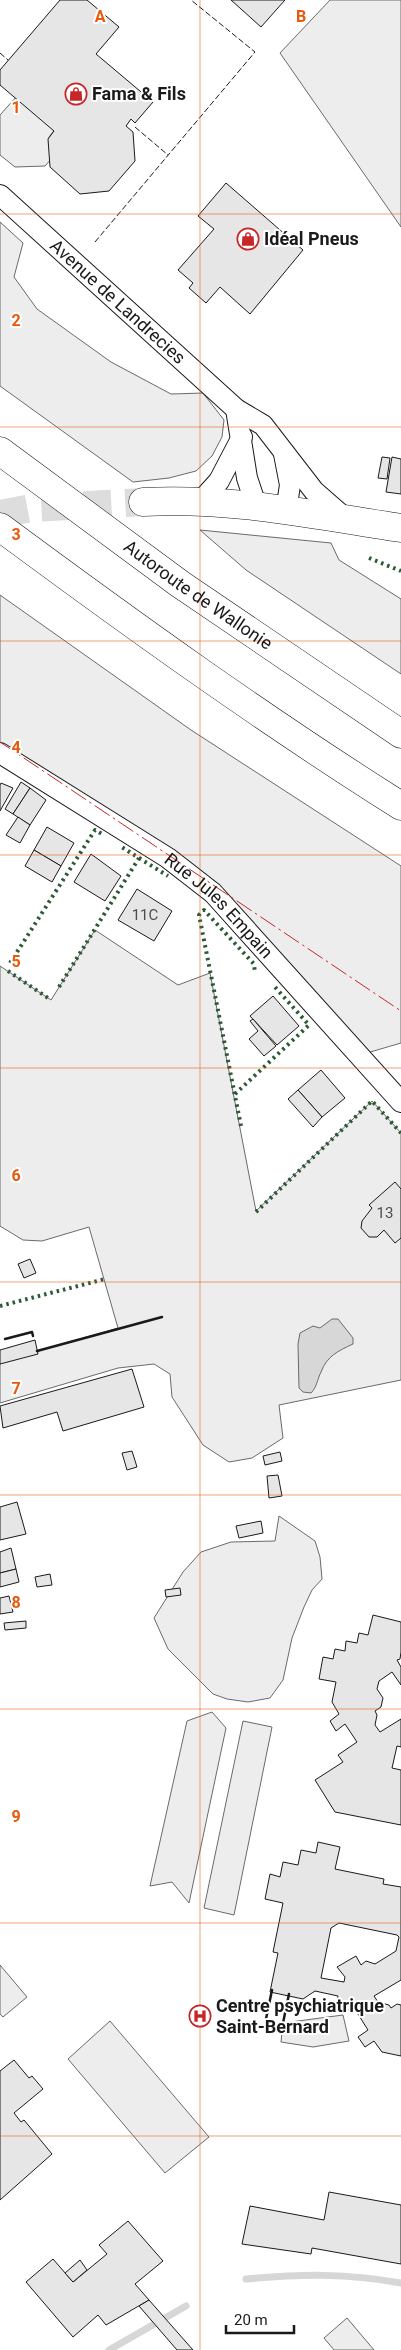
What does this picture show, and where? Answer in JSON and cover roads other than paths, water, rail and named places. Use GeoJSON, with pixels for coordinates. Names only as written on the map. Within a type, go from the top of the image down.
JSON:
{"type":"FeatureCollection","features":[{"type":"Feature","properties":{"kind":"main road","name":"Autoroute de Wallonie"},"geometry":{"type":"LineString","coordinates":[[0,451],[180,584],[401,734]]}},
{"type":"Feature","properties":{"kind":"main road"},"geometry":{"type":"LineString","coordinates":[[142,502],[200,502],[286,511],[401,528]]}},
{"type":"Feature","properties":{"kind":"main road"},"geometry":{"type":"LineString","coordinates":[[0,528],[145,635],[333,763],[401,806]]}},
{"type":"Feature","properties":{"kind":"street","name":"Avenue de Landrecies"},"geometry":{"type":"LineString","coordinates":[[0,195],[236,408],[263,425],[314,490],[346,520]]}},
{"type":"Feature","properties":{"kind":"street"},"geometry":{"type":"LineString","coordinates":[[236,408],[247,478],[257,508]]}},
{"type":"Feature","properties":{"kind":"street"},"geometry":{"type":"LineString","coordinates":[[200,502],[219,481],[242,437]]}},
{"type":"Feature","properties":{"kind":"street","name":"Avenue de Landrecies"},"geometry":{"type":"LineString","coordinates":[[284,452],[290,485],[286,511]]}},
{"type":"Feature","properties":{"kind":"street","name":"Rue Jules Empain"},"geometry":{"type":"LineString","coordinates":[[0,753],[168,858],[214,893],[401,1102]]}},
{"type":"Feature","properties":{"kind":"waterway"},"geometry":{"type":"LineString","coordinates":[[246,2279],[324,2275],[361,2277],[401,2283]]}},
{"type":"Feature","properties":{"kind":"waterway"},"geometry":{"type":"LineString","coordinates":[[109,2350],[186,2306]]}},
{"type":"Feature","properties":{"kind":"tunnel"},"geometry":{"type":"LineString","coordinates":[[0,514],[31,508],[143,502]]}},
{"type":"Feature","properties":{"kind":"place","name":"Fama & Fils"},"geometry":{"type":"Point","coordinates":[76,94]}},
{"type":"Feature","properties":{"kind":"place","name":"Idéal Pneus"},"geometry":{"type":"Point","coordinates":[248,239]}},
{"type":"Feature","properties":{"kind":"place","name":"Centre psychiatrique Saint-Bernard"},"geometry":{"type":"Point","coordinates":[200,2016]}}]}
